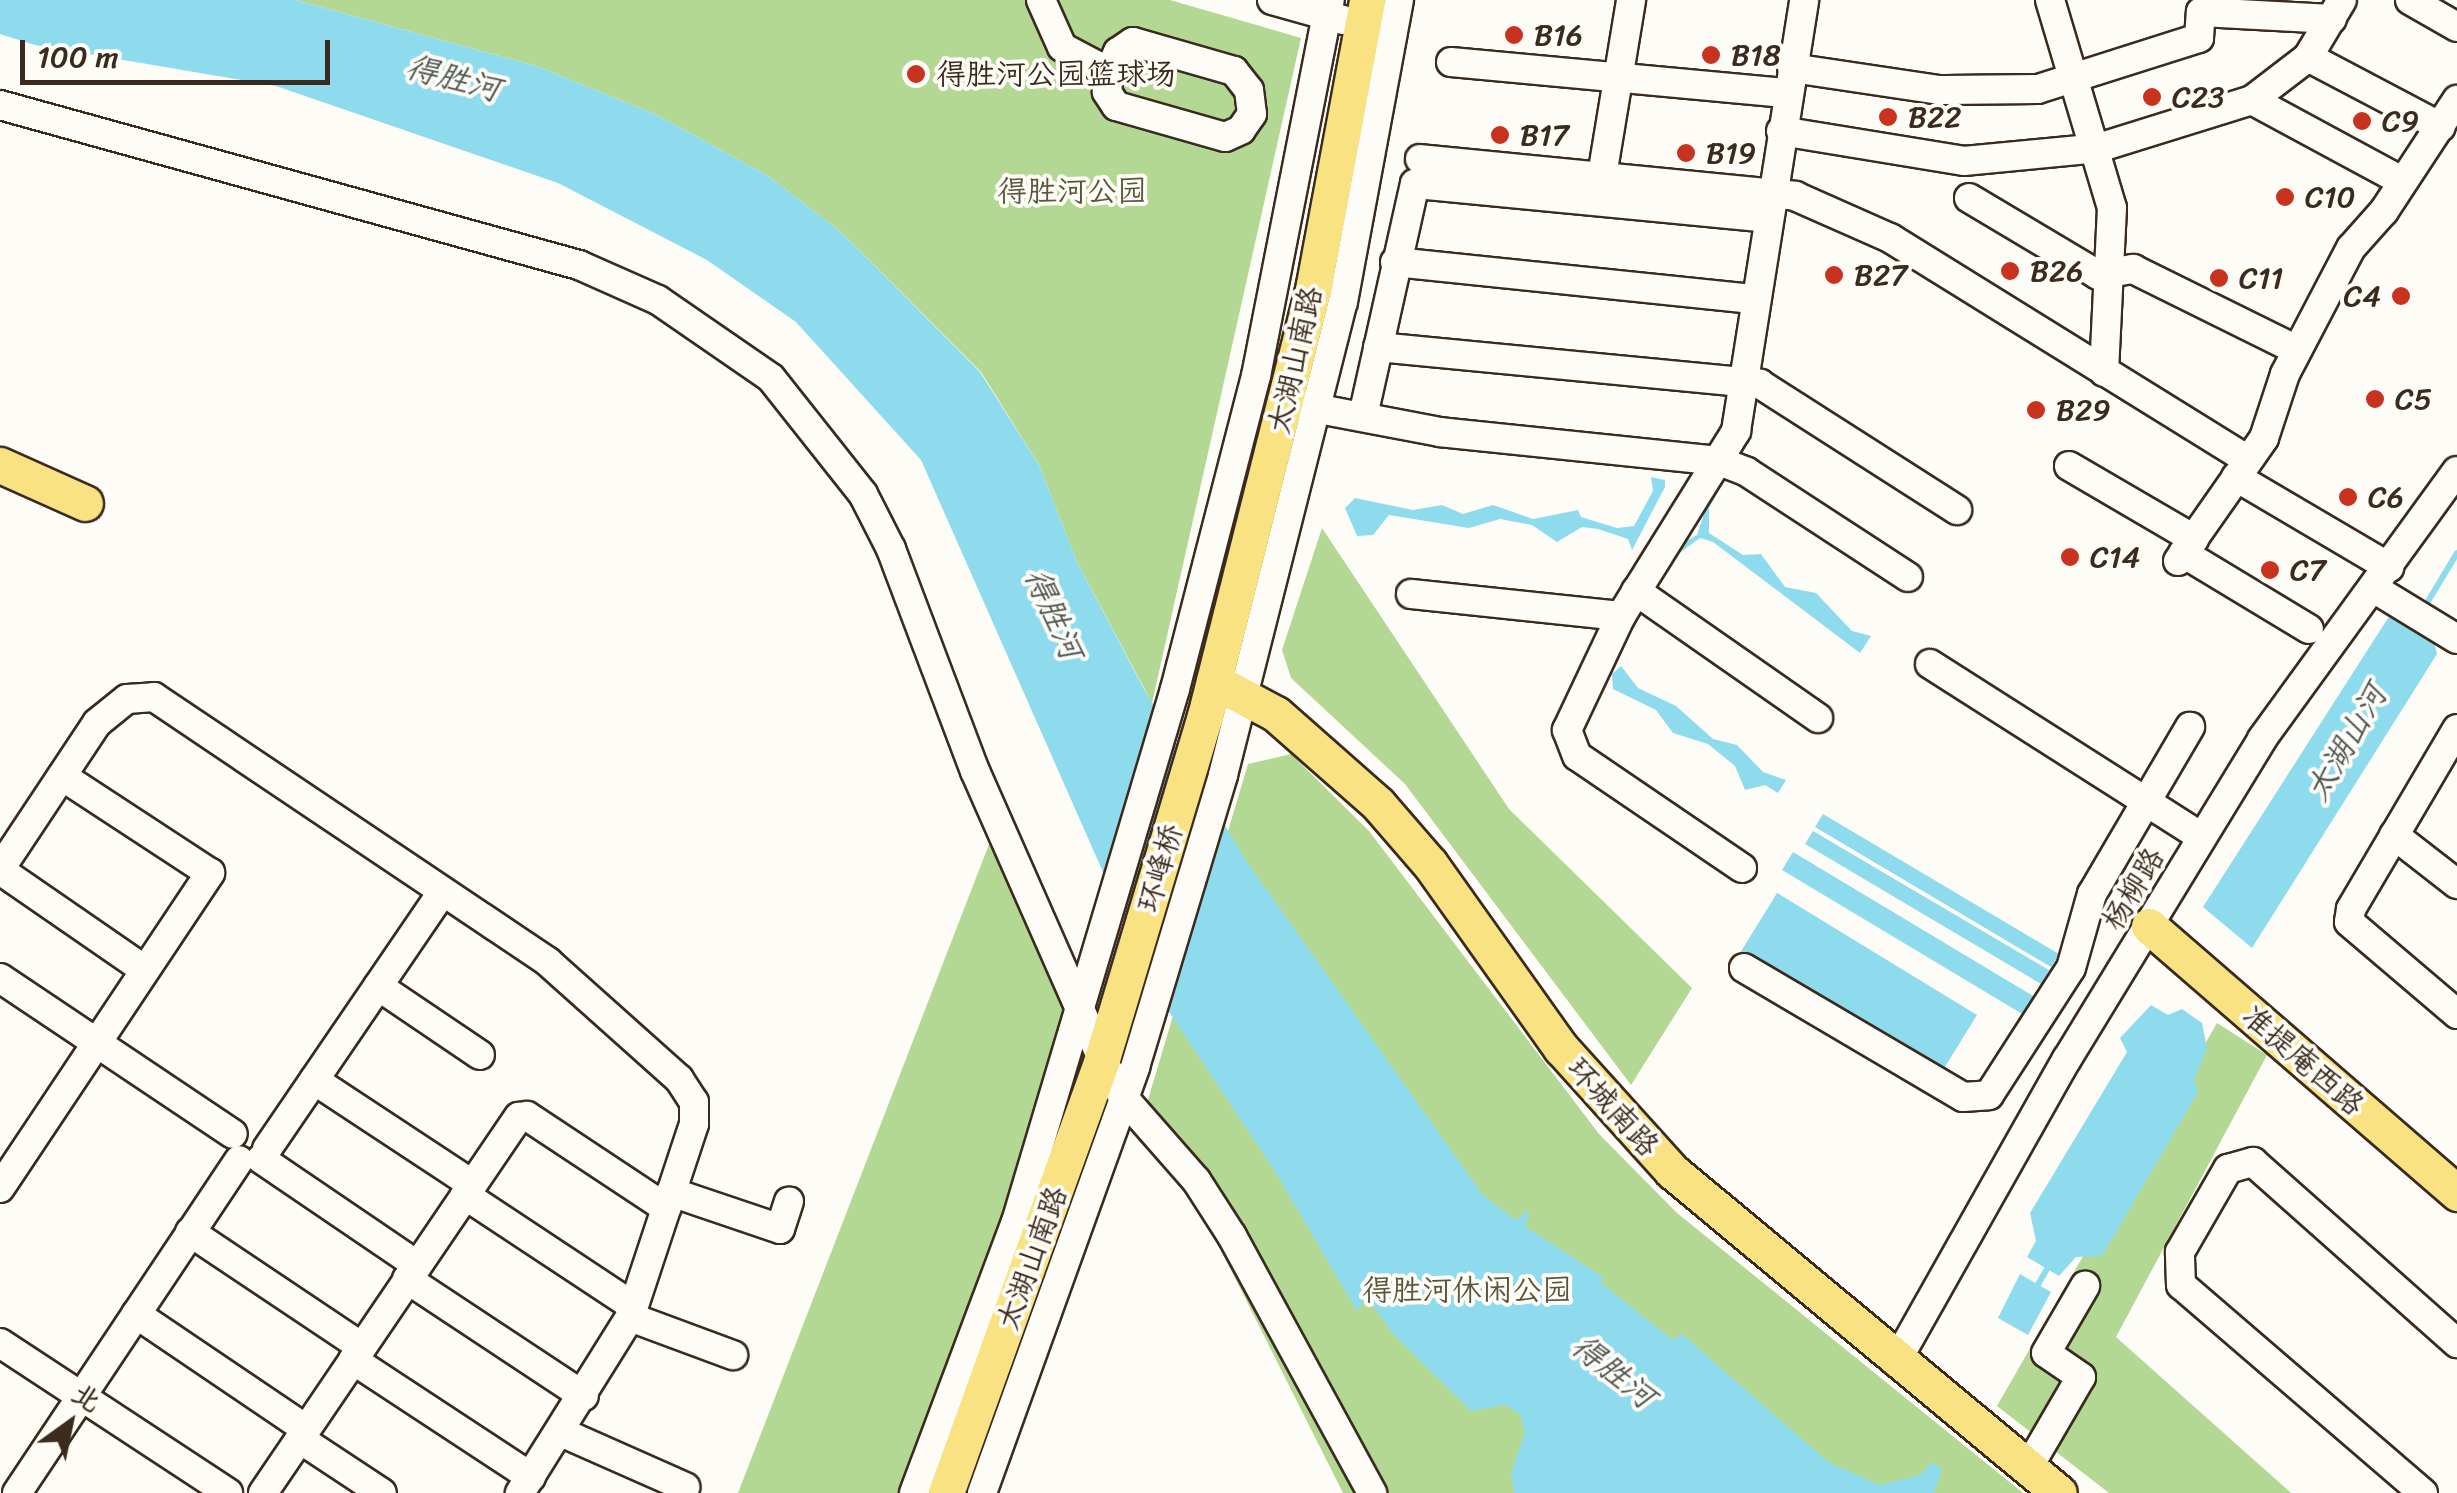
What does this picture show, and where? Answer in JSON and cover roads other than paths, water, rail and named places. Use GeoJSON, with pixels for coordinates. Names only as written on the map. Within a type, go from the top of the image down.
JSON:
{"type":"FeatureCollection","features":[{"type":"Feature","properties":{"kind":"main road","name":"太湖山南路"},"geometry":{"type":"LineString","coordinates":[[1205,716],[1229,688],[1302,405],[1365,13]]}},
{"type":"Feature","properties":{"kind":"main road"},"geometry":{"type":"LineString","coordinates":[[1,469],[85,503]]}},
{"type":"Feature","properties":{"kind":"main road","name":"环城南路"},"geometry":{"type":"LineString","coordinates":[[1229,688],[1276,714],[1378,804],[1430,864],[1612,1111],[1672,1171],[1896,1362],[2059,1493]]}},
{"type":"Feature","properties":{"kind":"main road","name":"环峰桥"},"geometry":{"type":"LineString","coordinates":[[1115,1021],[1205,716]]}},
{"type":"Feature","properties":{"kind":"main road","name":"准提庵西路"},"geometry":{"type":"LineString","coordinates":[[2149,926],[2457,1193]]}},
{"type":"Feature","properties":{"kind":"main road","name":"太湖山南路"},"geometry":{"type":"LineString","coordinates":[[946,1493],[1119,1063],[1115,1021]]}},
{"type":"Feature","properties":{"kind":"street"},"geometry":{"type":"LineString","coordinates":[[1041,0],[1062,47],[1109,72]]}},
{"type":"Feature","properties":{"kind":"street"},"geometry":{"type":"LineString","coordinates":[[1272,0],[1365,13]]}},
{"type":"Feature","properties":{"kind":"street"},"geometry":{"type":"LineString","coordinates":[[1399,0],[1302,405],[1439,432],[1719,461],[1748,472],[1908,577]]}},
{"type":"Feature","properties":{"kind":"street"},"geometry":{"type":"LineString","coordinates":[[1602,176],[1631,0]]}},
{"type":"Feature","properties":{"kind":"street"},"geometry":{"type":"LineString","coordinates":[[1742,868],[1577,756],[1568,742],[1571,718],[1621,616],[1736,431],[1804,0]]}},
{"type":"Feature","properties":{"kind":"street"},"geometry":{"type":"LineString","coordinates":[[2050,0],[2098,148],[2112,208],[2112,276],[2104,372]]}},
{"type":"Feature","properties":{"kind":"street"},"geometry":{"type":"LineString","coordinates":[[2410,0],[2457,27]]}},
{"type":"Feature","properties":{"kind":"street"},"geometry":{"type":"LineString","coordinates":[[914,1493],[1016,1222],[1175,689],[1256,376],[1328,8]]}},
{"type":"Feature","properties":{"kind":"street"},"geometry":{"type":"LineString","coordinates":[[1451,62],[1618,77],[1790,80],[1987,93],[2076,78],[2199,38],[2201,12],[2337,10]]}},
{"type":"Feature","properties":{"kind":"street"},"geometry":{"type":"LineString","coordinates":[[1781,131],[1964,162],[2098,148],[2252,100],[2308,57],[2337,10]]}},
{"type":"Feature","properties":{"kind":"street"},"geometry":{"type":"LineString","coordinates":[[1132,42],[1234,71],[1249,90],[1252,114],[1225,138],[1116,106],[1108,92],[1109,72],[1118,52],[1132,42]]}},
{"type":"Feature","properties":{"kind":"street"},"geometry":{"type":"LineString","coordinates":[[2308,57],[2440,127]]}},
{"type":"Feature","properties":{"kind":"street"},"geometry":{"type":"LineString","coordinates":[[2252,100],[2402,181]]}},
{"type":"Feature","properties":{"kind":"street"},"geometry":{"type":"LineString","coordinates":[[2185,551],[2264,438],[2297,350],[2351,248],[2457,100]]}},
{"type":"Feature","properties":{"kind":"street"},"geometry":{"type":"LineString","coordinates":[[0,106],[579,265],[658,300],[771,378],[864,494],[891,548],[975,770],[1083,997],[1119,1063],[1124,1096],[982,1493]]}},
{"type":"Feature","properties":{"kind":"street"},"geometry":{"type":"LineString","coordinates":[[1420,160],[1602,176],[1769,205],[1890,238],[2104,372],[2242,469],[2457,639]]}},
{"type":"Feature","properties":{"kind":"street"},"geometry":{"type":"LineString","coordinates":[[1363,416],[1412,190],[1423,182],[1769,205]]}},
{"type":"Feature","properties":{"kind":"street"},"geometry":{"type":"LineString","coordinates":[[1968,198],[2098,275],[2112,276],[2133,269],[2297,350]]}},
{"type":"Feature","properties":{"kind":"street"},"geometry":{"type":"LineString","coordinates":[[1395,262],[1755,299]]}},
{"type":"Feature","properties":{"kind":"street"},"geometry":{"type":"LineString","coordinates":[[1378,347],[1770,388],[1958,510]]}},
{"type":"Feature","properties":{"kind":"street"},"geometry":{"type":"LineString","coordinates":[[2069,466],[2185,551],[2309,629]]}},
{"type":"Feature","properties":{"kind":"street","name":"杨柳路"},"geometry":{"type":"LineString","coordinates":[[1896,1362],[2262,739],[2457,471]]}},
{"type":"Feature","properties":{"kind":"street"},"geometry":{"type":"LineString","coordinates":[[1636,591],[1818,718]]}},
{"type":"Feature","properties":{"kind":"street"},"geometry":{"type":"LineString","coordinates":[[1411,594],[1621,616]]}},
{"type":"Feature","properties":{"kind":"street"},"geometry":{"type":"LineString","coordinates":[[1930,664],[2202,837]]}},
{"type":"Feature","properties":{"kind":"street"},"geometry":{"type":"LineString","coordinates":[[1119,1063],[1223,775],[1229,688]]}},
{"type":"Feature","properties":{"kind":"street"},"geometry":{"type":"LineString","coordinates":[[146,970],[0,869],[106,713],[127,699],[154,698],[548,962],[679,1079],[694,1102],[694,1124],[632,1311],[584,1396],[525,1485],[357,1354],[190,1232]]}},
{"type":"Feature","properties":{"kind":"street"},"geometry":{"type":"LineString","coordinates":[[1744,968],[1964,1097],[1989,1095],[2070,968],[2092,894],[2190,727]]}},
{"type":"Feature","properties":{"kind":"street"},"geometry":{"type":"LineString","coordinates":[[2454,743],[2394,836],[2349,922],[2457,1014]]}},
{"type":"Feature","properties":{"kind":"street"},"geometry":{"type":"LineString","coordinates":[[0,1188],[210,873],[62,776]]}},
{"type":"Feature","properties":{"kind":"street"},"geometry":{"type":"LineString","coordinates":[[2394,836],[2457,884]]}},
{"type":"Feature","properties":{"kind":"street"},"geometry":{"type":"LineString","coordinates":[[17,1493],[190,1232],[250,1151],[314,1080],[442,892]]}},
{"type":"Feature","properties":{"kind":"street"},"geometry":{"type":"LineString","coordinates":[[0,978],[250,1151],[584,1396]]}},
{"type":"Feature","properties":{"kind":"street"},"geometry":{"type":"LineString","coordinates":[[378,986],[480,1055]]}},
{"type":"Feature","properties":{"kind":"street"},"geometry":{"type":"LineString","coordinates":[[314,1080],[632,1311],[733,1355]]}},
{"type":"Feature","properties":{"kind":"street"},"geometry":{"type":"LineString","coordinates":[[1124,1096],[1196,1180],[1232,1236],[1372,1493]]}},
{"type":"Feature","properties":{"kind":"street"},"geometry":{"type":"LineString","coordinates":[[263,1493],[468,1189],[523,1116],[669,1200],[780,1229],[789,1201]]}},
{"type":"Feature","properties":{"kind":"street"},"geometry":{"type":"LineString","coordinates":[[0,1136],[24,1152]]}},
{"type":"Feature","properties":{"kind":"street"},"geometry":{"type":"LineString","coordinates":[[2422,1493],[2181,1285],[2180,1252],[2228,1168],[2253,1162],[2457,1342]]}},
{"type":"Feature","properties":{"kind":"street"},"geometry":{"type":"LineString","coordinates":[[2028,1468],[2080,1377],[2046,1353],[2085,1286]]}},
{"type":"Feature","properties":{"kind":"street"},"geometry":{"type":"LineString","coordinates":[[136,1314],[382,1493]]}},
{"type":"Feature","properties":{"kind":"street"},"geometry":{"type":"LineString","coordinates":[[0,1343],[228,1493]]}},
{"type":"Feature","properties":{"kind":"street"},"geometry":{"type":"LineString","coordinates":[[561,1432],[685,1487]]}},
{"type":"Feature","properties":{"kind":"water","name":"得胜河"},"geometry":{"type":"Polygon","coordinates":[[[0,0],[295,0],[536,66],[657,115],[768,176],[841,232],[980,372],[1039,465],[1077,562],[1144,689],[1245,859],[1482,1194],[1515,1220],[1529,1210],[1526,1227],[1603,1277],[1601,1283],[1673,1340],[1682,1334],[1828,1462],[1880,1485],[1920,1475],[1932,1462],[1942,1470],[1934,1493],[1514,1493],[1511,1474],[1525,1432],[1520,1414],[1505,1405],[1471,1411],[1393,1334],[1367,1297],[1357,1311],[1276,1173],[1156,992],[921,460],[796,322],[707,260],[558,183],[276,86],[35,45],[0,34],[0,0]]]}},
{"type":"Feature","properties":{"kind":"water"},"geometry":{"type":"Polygon","coordinates":[[[1651,477],[1665,480],[1665,487],[1632,550],[1628,539],[1598,529],[1582,527],[1557,542],[1532,525],[1500,519],[1469,528],[1389,515],[1373,535],[1357,536],[1345,508],[1355,498],[1413,510],[1442,505],[1463,514],[1493,505],[1533,519],[1578,510],[1581,517],[1617,528],[1634,526],[1653,491],[1651,477]]]}},
{"type":"Feature","properties":{"kind":"water"},"geometry":{"type":"Polygon","coordinates":[[[1719,490],[1709,508],[1709,533],[1743,555],[1761,554],[1785,587],[1816,593],[1852,631],[1871,636],[1860,653],[1713,542],[1700,538],[1678,554],[1679,545],[1697,535],[1710,496],[1719,490]]]}},
{"type":"Feature","properties":{"kind":"water"},"geometry":{"type":"Polygon","coordinates":[[[2403,613],[2431,630],[2437,654],[2252,948],[2203,907],[2388,618],[2403,613]]]}},
{"type":"Feature","properties":{"kind":"water"},"geometry":{"type":"Polygon","coordinates":[[[1621,666],[1638,688],[1676,706],[1713,739],[1737,745],[1763,772],[1786,780],[1778,793],[1765,785],[1745,790],[1735,766],[1708,744],[1673,733],[1656,710],[1613,689],[1612,674],[1621,666]]]}},
{"type":"Feature","properties":{"kind":"water"},"geometry":{"type":"Polygon","coordinates":[[[1823,814],[2059,954],[2051,967],[1815,827],[1823,814]]]}},
{"type":"Feature","properties":{"kind":"water"},"geometry":{"type":"Polygon","coordinates":[[[1813,831],[2049,970],[2041,984],[1805,844],[1813,831]]]}},
{"type":"Feature","properties":{"kind":"water"},"geometry":{"type":"Polygon","coordinates":[[[1793,852],[2035,997],[2024,1015],[1782,870],[1793,852]]]}},
{"type":"Feature","properties":{"kind":"water"},"geometry":{"type":"Polygon","coordinates":[[[1777,893],[1977,1015],[1940,1075],[1740,953],[1777,893]]]}},
{"type":"Feature","properties":{"kind":"water"},"geometry":{"type":"Polygon","coordinates":[[[2151,1005],[2168,1015],[2182,1009],[2202,1023],[2207,1048],[2194,1080],[2198,1092],[2102,1256],[2076,1257],[2059,1276],[2027,1257],[2036,1241],[2030,1213],[2127,1052],[2120,1038],[2151,1005]]]}},
{"type":"Feature","properties":{"kind":"water"},"geometry":{"type":"Polygon","coordinates":[[[2020,1274],[2051,1292],[2028,1335],[1998,1318],[2020,1274]]]}},
{"type":"Feature","properties":{"kind":"waterway","name":"太湖山河"},"geometry":{"type":"LineString","coordinates":[[2424,608],[2457,553]]}},
{"type":"Feature","properties":{"kind":"waterway","name":"太湖山河"},"geometry":{"type":"LineString","coordinates":[[2036,1288],[2050,1264]]}},
{"type":"Feature","properties":{"kind":"place","name":"B16"},"geometry":{"type":"Point","coordinates":[1514,35]}},
{"type":"Feature","properties":{"kind":"place","name":"B18"},"geometry":{"type":"Point","coordinates":[1711,55]}},
{"type":"Feature","properties":{"kind":"place","name":"得胜河公园篮球场"},"geometry":{"type":"Point","coordinates":[916,74]}},
{"type":"Feature","properties":{"kind":"place","name":"C23"},"geometry":{"type":"Point","coordinates":[2152,97]}},
{"type":"Feature","properties":{"kind":"place","name":"B22"},"geometry":{"type":"Point","coordinates":[1888,117]}},
{"type":"Feature","properties":{"kind":"place","name":"C9"},"geometry":{"type":"Point","coordinates":[2362,121]}},
{"type":"Feature","properties":{"kind":"place","name":"B17"},"geometry":{"type":"Point","coordinates":[1500,135]}},
{"type":"Feature","properties":{"kind":"place","name":"B19"},"geometry":{"type":"Point","coordinates":[1686,153]}},
{"type":"Feature","properties":{"kind":"place","name":"C10"},"geometry":{"type":"Point","coordinates":[2285,197]}},
{"type":"Feature","properties":{"kind":"place","name":"B26"},"geometry":{"type":"Point","coordinates":[2010,271]}},
{"type":"Feature","properties":{"kind":"place","name":"B27"},"geometry":{"type":"Point","coordinates":[1834,275]}},
{"type":"Feature","properties":{"kind":"place","name":"C11"},"geometry":{"type":"Point","coordinates":[2219,278]}},
{"type":"Feature","properties":{"kind":"place","name":"C4"},"geometry":{"type":"Point","coordinates":[2401,296]}},
{"type":"Feature","properties":{"kind":"place","name":"C5"},"geometry":{"type":"Point","coordinates":[2375,399]}},
{"type":"Feature","properties":{"kind":"place","name":"B29"},"geometry":{"type":"Point","coordinates":[2036,410]}},
{"type":"Feature","properties":{"kind":"place","name":"C6"},"geometry":{"type":"Point","coordinates":[2348,497]}},
{"type":"Feature","properties":{"kind":"place","name":"C14"},"geometry":{"type":"Point","coordinates":[2070,557]}},
{"type":"Feature","properties":{"kind":"place","name":"C7"},"geometry":{"type":"Point","coordinates":[2270,570]}},
{"type":"Feature","properties":{"kind":"park label","name":"得胜河公园"},"geometry":{"type":"Point","coordinates":[1072,191]}},
{"type":"Feature","properties":{"kind":"park label","name":"得胜河休闲公园"},"geometry":{"type":"Point","coordinates":[1467,1290]}}]}
